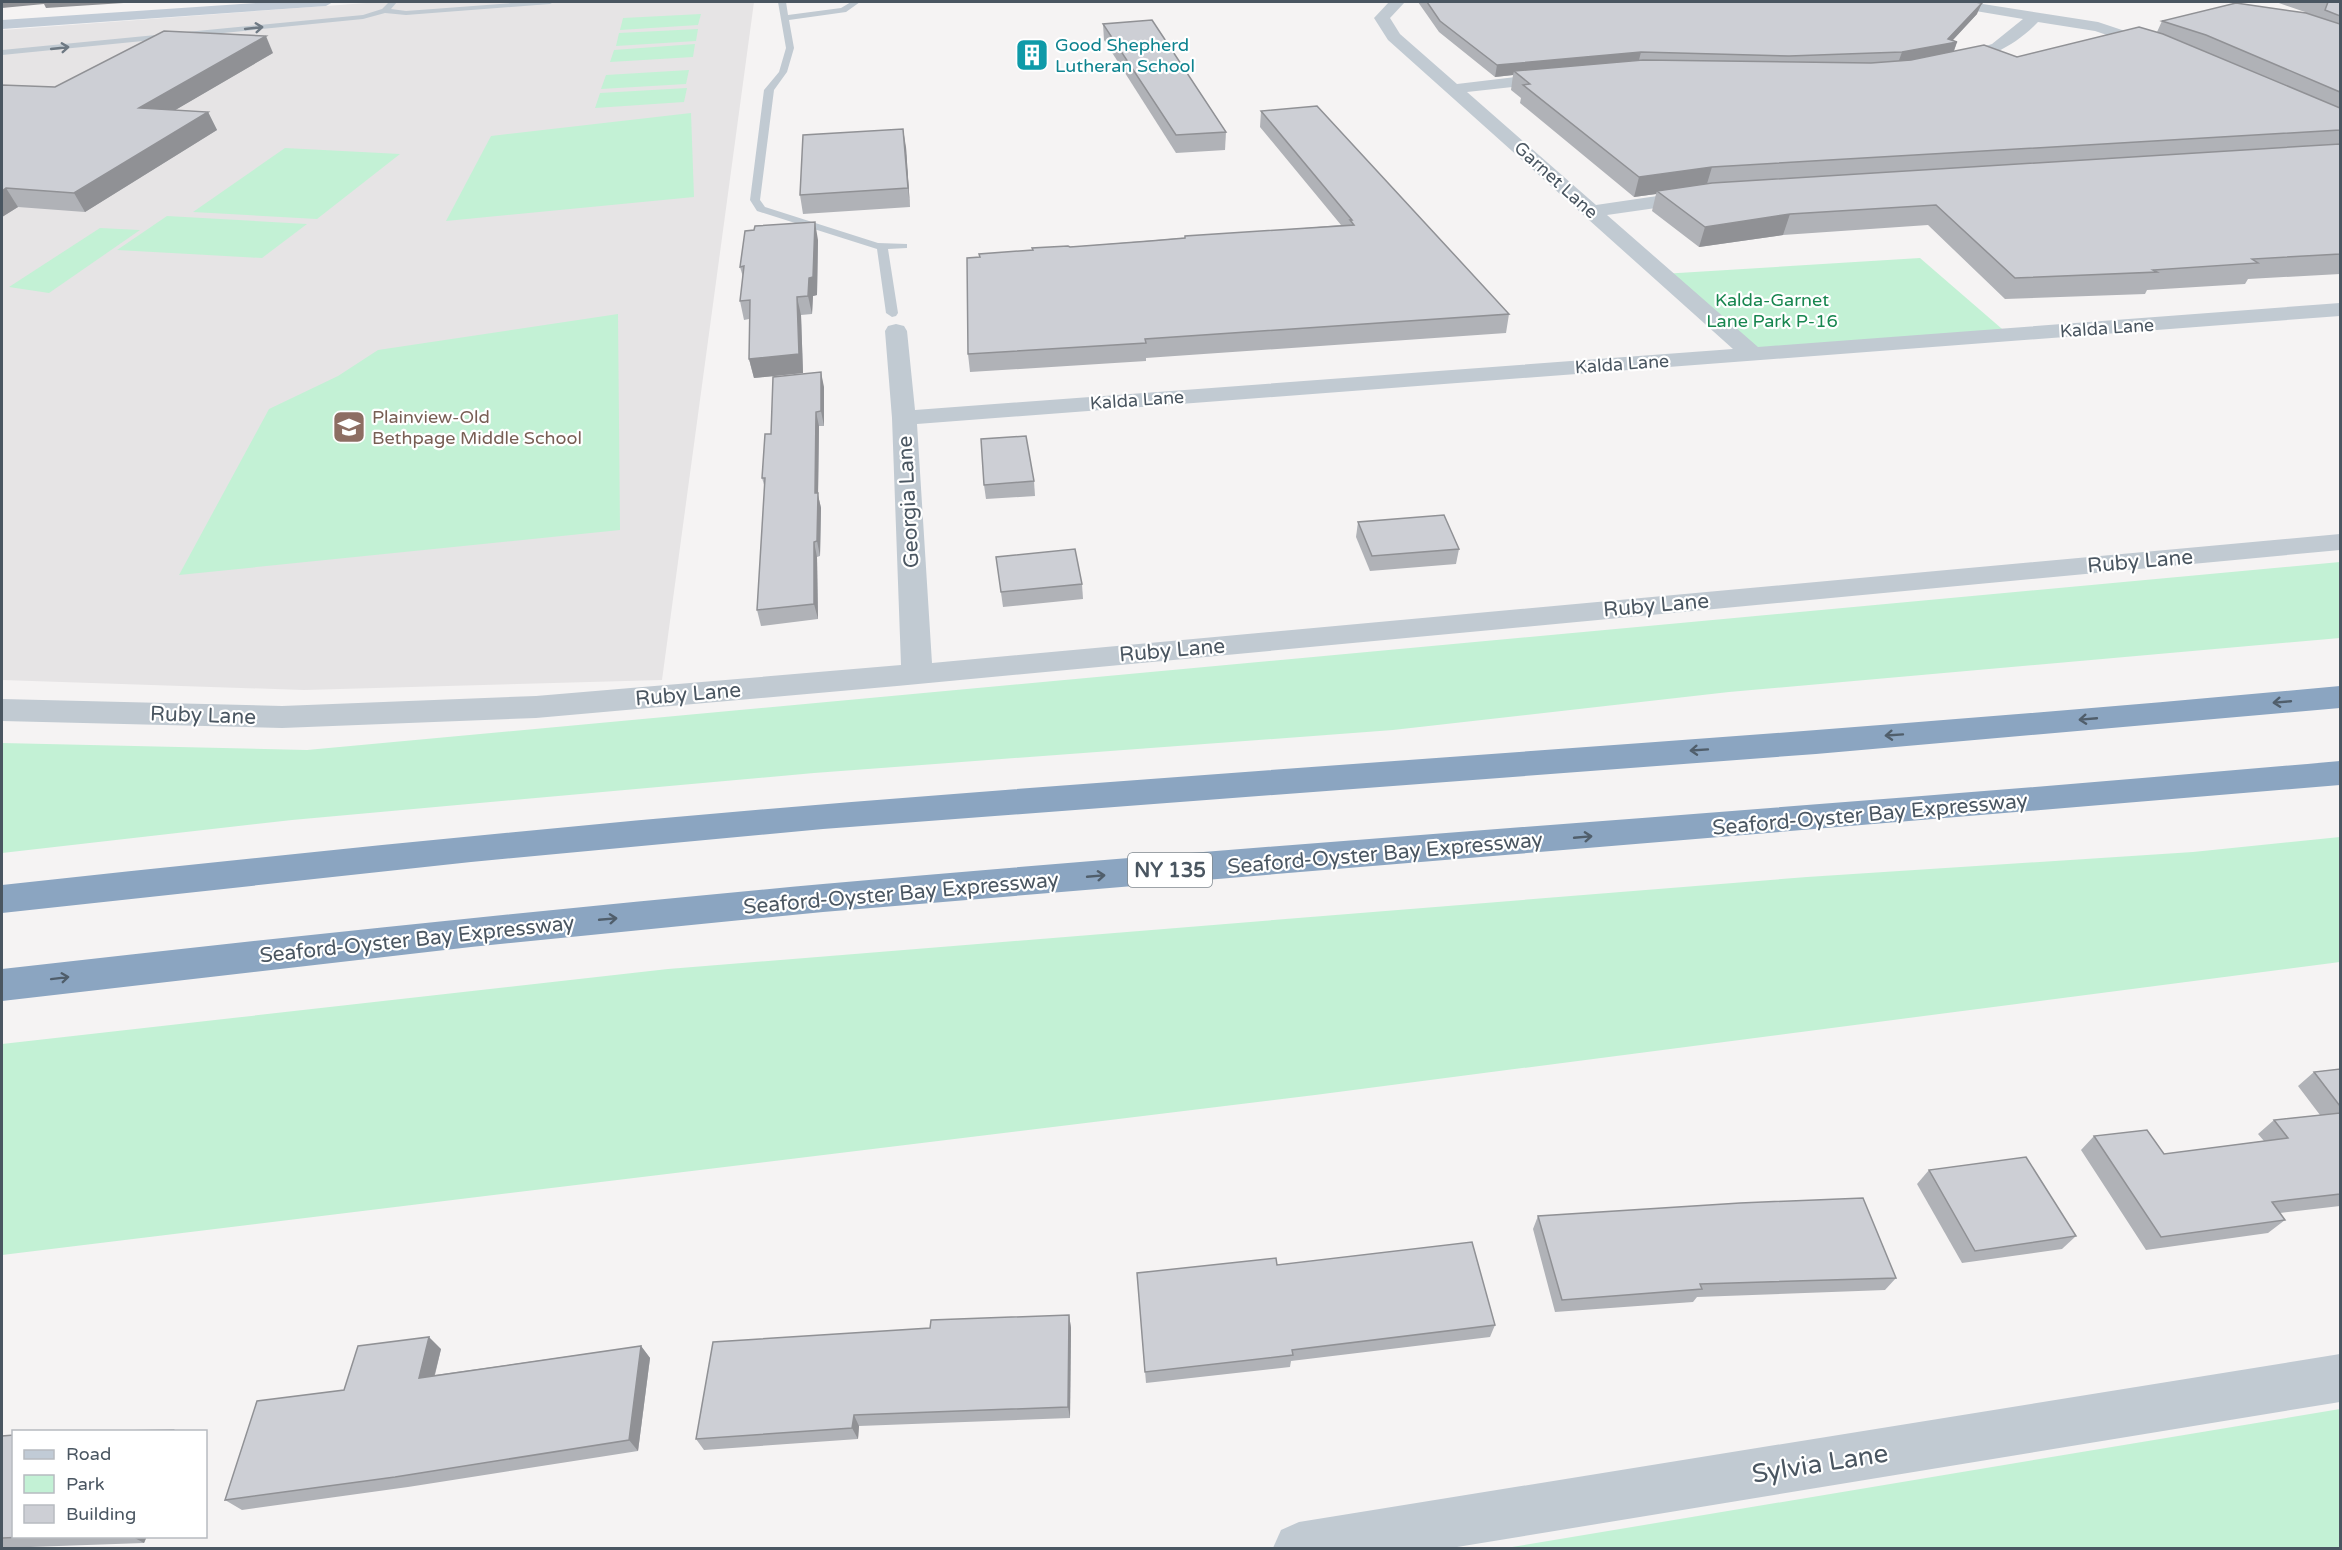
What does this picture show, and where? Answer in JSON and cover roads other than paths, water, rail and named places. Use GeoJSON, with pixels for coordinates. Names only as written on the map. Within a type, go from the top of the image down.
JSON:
{"type":"FeatureCollection","features":[{"type":"Feature","properties":{"kind":"highway"},"geometry":{"type":"LineString","coordinates":[[2,899],[605,836],[939,807],[1990,728],[2340,697]]}},
{"type":"Feature","properties":{"kind":"highway","name":"Seaford-Oyster Bay Expressway"},"geometry":{"type":"LineString","coordinates":[[2,985],[549,924],[890,893],[2047,800],[2340,773]]}},
{"type":"Feature","properties":{"kind":"street"},"geometry":{"type":"LineString","coordinates":[[2,25],[326,2]]}},
{"type":"Feature","properties":{"kind":"street","name":"Garnet Lane"},"geometry":{"type":"LineString","coordinates":[[1398,2],[1382,18],[1384,25],[1394,37],[1752,354]]}},
{"type":"Feature","properties":{"kind":"street"},"geometry":{"type":"LineString","coordinates":[[1946,2],[2098,27],[2169,51]]}},
{"type":"Feature","properties":{"kind":"street"},"geometry":{"type":"LineString","coordinates":[[1940,65],[1981,55],[2003,45],[2018,35],[2035,16]]}},
{"type":"Feature","properties":{"kind":"street"},"geometry":{"type":"LineString","coordinates":[[1453,89],[1576,75]]}},
{"type":"Feature","properties":{"kind":"street"},"geometry":{"type":"LineString","coordinates":[[1591,212],[1718,194]]}},
{"type":"Feature","properties":{"kind":"street","name":"Kalda Lane"},"geometry":{"type":"LineString","coordinates":[[904,417],[2340,310]]}},
{"type":"Feature","properties":{"kind":"street","name":"Georgia Lane"},"geometry":{"type":"LineString","coordinates":[[894,322],[904,417],[917,674]]}},
{"type":"Feature","properties":{"kind":"street","name":"Ruby Lane"},"geometry":{"type":"LineString","coordinates":[[2,710],[294,717],[536,707],[917,674],[2340,542]]}},
{"type":"Feature","properties":{"kind":"street","name":"Sylvia Lane"},"geometry":{"type":"LineString","coordinates":[[1299,1548],[2340,1378]]}},
{"type":"Feature","properties":{"kind":"lane"},"geometry":{"type":"LineString","coordinates":[[385,11],[393,2]]}},
{"type":"Feature","properties":{"kind":"lane"},"geometry":{"type":"LineString","coordinates":[[2,53],[363,17],[385,11],[406,13],[550,2]]}},
{"type":"Feature","properties":{"kind":"lane"},"geometry":{"type":"LineString","coordinates":[[782,2],[790,48],[783,72],[769,90],[755,200],[761,209],[882,246],[903,246]]}},
{"type":"Feature","properties":{"kind":"lane"},"geometry":{"type":"LineString","coordinates":[[785,18],[843,10],[856,2]]}},
{"type":"Feature","properties":{"kind":"lane"},"geometry":{"type":"LineString","coordinates":[[882,246],[894,322]]}},
{"type":"Feature","properties":{"kind":"place","name":"Good Shepherd Lutheran School"},"geometry":{"type":"Point","coordinates":[1032,55]}},
{"type":"Feature","properties":{"kind":"place","name":"Plainview-Old Bethpage Middle School"},"geometry":{"type":"Point","coordinates":[349,427]}},
{"type":"Feature","properties":{"kind":"park label","name":"Kalda-Garnet Lane Park P-16"},"geometry":{"type":"Point","coordinates":[1772,310]}}]}
